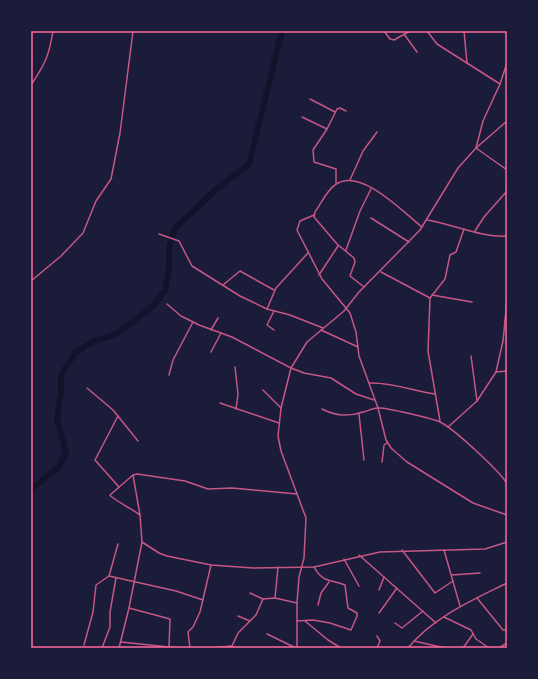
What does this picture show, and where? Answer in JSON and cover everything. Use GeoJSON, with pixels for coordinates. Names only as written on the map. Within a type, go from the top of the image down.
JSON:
{"type":"FeatureCollection","features":[{"type":"Feature","properties":{"kind":"street"},"geometry":{"type":"LineString","coordinates":[[31,84],[46,62],[50,52],[53,31]]}},
{"type":"Feature","properties":{"kind":"street"},"geometry":{"type":"LineString","coordinates":[[31,281],[61,256],[83,233],[96,201],[111,179],[120,133],[133,31]]}},
{"type":"Feature","properties":{"kind":"street"},"geometry":{"type":"LineString","coordinates":[[384,31],[392,40],[410,31]]}},
{"type":"Feature","properties":{"kind":"street"},"geometry":{"type":"LineString","coordinates":[[427,31],[437,44],[500,84]]}},
{"type":"Feature","properties":{"kind":"street"},"geometry":{"type":"LineString","coordinates":[[464,31],[467,63]]}},
{"type":"Feature","properties":{"kind":"street"},"geometry":{"type":"LineString","coordinates":[[404,34],[417,52]]}},
{"type":"Feature","properties":{"kind":"street"},"geometry":{"type":"LineString","coordinates":[[476,148],[483,121],[500,84],[507,63]]}},
{"type":"Feature","properties":{"kind":"street"},"geometry":{"type":"LineString","coordinates":[[310,98],[335,112]]}},
{"type":"Feature","properties":{"kind":"street"},"geometry":{"type":"LineString","coordinates":[[346,111],[338,108],[327,129],[313,150],[313,160],[336,169],[336,184],[314,215],[300,221],[296,227],[319,275],[350,313],[368,383],[378,408],[387,442],[402,458],[425,474],[476,504],[507,516]]}},
{"type":"Feature","properties":{"kind":"street"},"geometry":{"type":"LineString","coordinates":[[302,117],[327,129]]}},
{"type":"Feature","properties":{"kind":"street"},"geometry":{"type":"LineString","coordinates":[[266,634],[297,648],[297,603],[306,518],[303,506],[297,494],[279,444],[281,408],[291,368],[307,342],[346,309],[364,287],[409,242],[427,220],[455,173],[476,148],[507,121]]}},
{"type":"Feature","properties":{"kind":"street"},"geometry":{"type":"LineString","coordinates":[[350,181],[363,151],[377,132]]}},
{"type":"Feature","properties":{"kind":"street"},"geometry":{"type":"LineString","coordinates":[[476,148],[507,170]]}},
{"type":"Feature","properties":{"kind":"street"},"geometry":{"type":"LineString","coordinates":[[336,184],[350,181],[361,183],[386,198],[422,227]]}},
{"type":"Feature","properties":{"kind":"street"},"geometry":{"type":"LineString","coordinates":[[346,250],[360,211],[372,189]]}},
{"type":"Feature","properties":{"kind":"street"},"geometry":{"type":"LineString","coordinates":[[475,232],[484,216],[507,191]]}},
{"type":"Feature","properties":{"kind":"street"},"geometry":{"type":"LineString","coordinates":[[314,215],[315,220],[338,246],[346,250],[355,260],[350,276],[364,287]]}},
{"type":"Feature","properties":{"kind":"street"},"geometry":{"type":"LineString","coordinates":[[371,218],[409,242]]}},
{"type":"Feature","properties":{"kind":"street"},"geometry":{"type":"LineString","coordinates":[[427,220],[449,224],[487,235],[507,236]]}},
{"type":"Feature","properties":{"kind":"street"},"geometry":{"type":"LineString","coordinates":[[440,421],[428,351],[430,298],[445,278],[450,255],[456,252],[464,229]]}},
{"type":"Feature","properties":{"kind":"street"},"geometry":{"type":"LineString","coordinates":[[160,235],[176,239],[184,246],[192,266],[240,296],[267,309],[290,315],[358,347]]}},
{"type":"Feature","properties":{"kind":"street"},"geometry":{"type":"LineString","coordinates":[[319,275],[338,246]]}},
{"type":"Feature","properties":{"kind":"street"},"geometry":{"type":"LineString","coordinates":[[267,309],[274,290],[308,253]]}},
{"type":"Feature","properties":{"kind":"street"},"geometry":{"type":"LineString","coordinates":[[223,285],[240,271],[274,290]]}},
{"type":"Feature","properties":{"kind":"street"},"geometry":{"type":"LineString","coordinates":[[380,271],[430,298]]}},
{"type":"Feature","properties":{"kind":"street"},"geometry":{"type":"LineString","coordinates":[[432,295],[472,302]]}},
{"type":"Feature","properties":{"kind":"street"},"geometry":{"type":"LineString","coordinates":[[448,427],[478,401],[496,372],[503,341],[507,300]]}},
{"type":"Feature","properties":{"kind":"street"},"geometry":{"type":"LineString","coordinates":[[166,304],[181,316],[192,322],[221,333],[291,368],[304,373],[331,378],[356,394],[374,400]]}},
{"type":"Feature","properties":{"kind":"street"},"geometry":{"type":"LineString","coordinates":[[274,311],[268,325],[274,330]]}},
{"type":"Feature","properties":{"kind":"street"},"geometry":{"type":"LineString","coordinates":[[211,330],[218,318]]}},
{"type":"Feature","properties":{"kind":"street"},"geometry":{"type":"LineString","coordinates":[[169,376],[173,360],[192,322]]}},
{"type":"Feature","properties":{"kind":"street"},"geometry":{"type":"LineString","coordinates":[[211,352],[221,333]]}},
{"type":"Feature","properties":{"kind":"street"},"geometry":{"type":"LineString","coordinates":[[471,356],[478,401]]}},
{"type":"Feature","properties":{"kind":"street"},"geometry":{"type":"LineString","coordinates":[[235,367],[238,394],[236,409]]}},
{"type":"Feature","properties":{"kind":"street"},"geometry":{"type":"LineString","coordinates":[[496,372],[507,371]]}},
{"type":"Feature","properties":{"kind":"street"},"geometry":{"type":"LineString","coordinates":[[368,383],[387,383],[416,391],[435,394]]}},
{"type":"Feature","properties":{"kind":"street"},"geometry":{"type":"LineString","coordinates":[[87,388],[118,416],[138,442]]}},
{"type":"Feature","properties":{"kind":"street"},"geometry":{"type":"LineString","coordinates":[[263,390],[281,408]]}},
{"type":"Feature","properties":{"kind":"street"},"geometry":{"type":"LineString","coordinates":[[220,404],[279,423]]}},
{"type":"Feature","properties":{"kind":"street"},"geometry":{"type":"LineString","coordinates":[[322,409],[336,415],[359,414],[378,408],[440,421],[499,473],[507,484]]}},
{"type":"Feature","properties":{"kind":"street"},"geometry":{"type":"LineString","coordinates":[[359,414],[364,460]]}},
{"type":"Feature","properties":{"kind":"street"},"geometry":{"type":"LineString","coordinates":[[118,416],[95,460],[119,487]]}},
{"type":"Feature","properties":{"kind":"street"},"geometry":{"type":"LineString","coordinates":[[382,462],[384,445],[387,442]]}},
{"type":"Feature","properties":{"kind":"street"},"geometry":{"type":"LineString","coordinates":[[140,515],[111,497],[111,493],[132,475],[140,474],[184,481],[208,489],[232,488],[297,494]]}},
{"type":"Feature","properties":{"kind":"street"},"geometry":{"type":"LineString","coordinates":[[119,648],[130,608],[142,542],[140,515],[132,475]]}},
{"type":"Feature","properties":{"kind":"street"},"geometry":{"type":"LineString","coordinates":[[142,542],[163,555],[211,565],[253,568],[314,567],[359,555],[402,550],[485,549],[507,542]]}},
{"type":"Feature","properties":{"kind":"street"},"geometry":{"type":"LineString","coordinates":[[84,645],[93,612],[96,585],[109,576],[118,544]]}},
{"type":"Feature","properties":{"kind":"street"},"geometry":{"type":"LineString","coordinates":[[402,550],[435,593],[453,581]]}},
{"type":"Feature","properties":{"kind":"street"},"geometry":{"type":"LineString","coordinates":[[444,550],[460,606]]}},
{"type":"Feature","properties":{"kind":"street"},"geometry":{"type":"LineString","coordinates":[[359,555],[436,623]]}},
{"type":"Feature","properties":{"kind":"street"},"geometry":{"type":"LineString","coordinates":[[344,559],[359,586]]}},
{"type":"Feature","properties":{"kind":"street"},"geometry":{"type":"LineString","coordinates":[[190,648],[188,632],[194,627],[204,600],[211,565]]}},
{"type":"Feature","properties":{"kind":"street"},"geometry":{"type":"LineString","coordinates":[[275,598],[278,567]]}},
{"type":"Feature","properties":{"kind":"street"},"geometry":{"type":"LineString","coordinates":[[297,621],[319,621],[348,630],[352,629],[357,614],[348,608],[345,585],[328,582],[320,576],[314,567]]}},
{"type":"Feature","properties":{"kind":"street"},"geometry":{"type":"LineString","coordinates":[[452,575],[480,573]]}},
{"type":"Feature","properties":{"kind":"street"},"geometry":{"type":"LineString","coordinates":[[109,576],[204,600]]}},
{"type":"Feature","properties":{"kind":"street"},"geometry":{"type":"LineString","coordinates":[[379,590],[384,577]]}},
{"type":"Feature","properties":{"kind":"street"},"geometry":{"type":"LineString","coordinates":[[102,648],[110,627],[116,578]]}},
{"type":"Feature","properties":{"kind":"street"},"geometry":{"type":"LineString","coordinates":[[318,605],[321,593],[328,582]]}},
{"type":"Feature","properties":{"kind":"street"},"geometry":{"type":"LineString","coordinates":[[408,648],[414,641],[436,623],[460,606],[507,583]]}},
{"type":"Feature","properties":{"kind":"street"},"geometry":{"type":"LineString","coordinates":[[379,613],[397,588]]}},
{"type":"Feature","properties":{"kind":"street"},"geometry":{"type":"LineString","coordinates":[[250,593],[263,599],[275,598],[297,603]]}},
{"type":"Feature","properties":{"kind":"street"},"geometry":{"type":"LineString","coordinates":[[477,598],[503,630],[507,630]]}},
{"type":"Feature","properties":{"kind":"street"},"geometry":{"type":"LineString","coordinates":[[213,648],[231,647],[238,633],[256,615],[263,599]]}},
{"type":"Feature","properties":{"kind":"street"},"geometry":{"type":"LineString","coordinates":[[130,608],[170,619],[169,647]]}},
{"type":"Feature","properties":{"kind":"street"},"geometry":{"type":"LineString","coordinates":[[395,623],[402,628],[423,611]]}},
{"type":"Feature","properties":{"kind":"street"},"geometry":{"type":"LineString","coordinates":[[238,616],[250,621]]}},
{"type":"Feature","properties":{"kind":"street"},"geometry":{"type":"LineString","coordinates":[[444,617],[471,630],[476,640],[489,648]]}},
{"type":"Feature","properties":{"kind":"street"},"geometry":{"type":"LineString","coordinates":[[305,621],[328,640],[342,648]]}},
{"type":"Feature","properties":{"kind":"street"},"geometry":{"type":"LineString","coordinates":[[463,648],[474,634]]}},
{"type":"Feature","properties":{"kind":"street"},"geometry":{"type":"LineString","coordinates":[[377,636],[380,641],[377,648]]}},
{"type":"Feature","properties":{"kind":"street"},"geometry":{"type":"LineString","coordinates":[[414,641],[445,648]]}},
{"type":"Feature","properties":{"kind":"street"},"geometry":{"type":"LineString","coordinates":[[121,642],[178,648]]}},
{"type":"Feature","properties":{"kind":"street"},"geometry":{"type":"LineString","coordinates":[[499,648],[507,642]]}},
{"type":"Feature","properties":{"kind":"waterway"},"geometry":{"type":"LineString","coordinates":[[31,489],[59,467],[66,452],[57,419],[61,392],[61,375],[75,353],[94,341],[117,334],[153,306],[165,291],[169,269],[169,247],[175,228],[218,188],[249,164],[282,31]]}}]}
